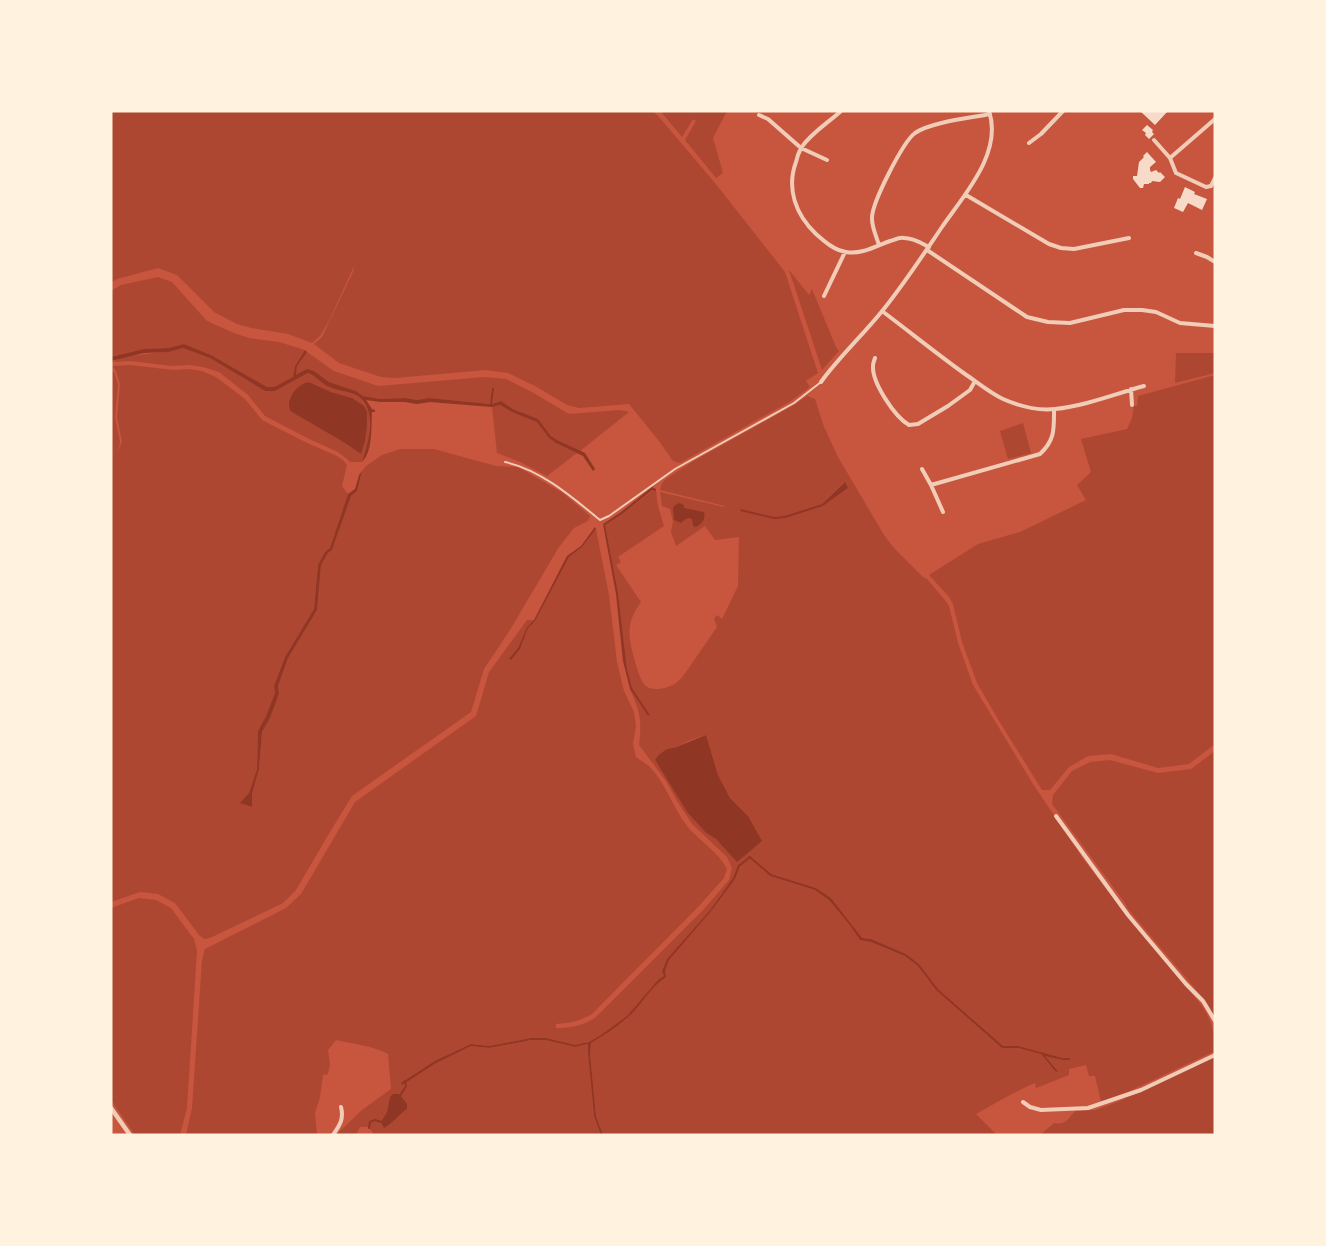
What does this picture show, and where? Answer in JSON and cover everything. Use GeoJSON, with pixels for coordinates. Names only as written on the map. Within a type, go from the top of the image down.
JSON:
{"type":"FeatureCollection","features":[{"type":"Feature","properties":{"kind":"street"},"geometry":{"type":"LineString","coordinates":[[841,111],[801,148],[792,178],[795,202],[802,217],[811,229],[836,249],[845,252],[861,252],[902,237],[913,239],[1027,317],[1048,322],[1070,323],[1124,310],[1142,310],[1156,312],[1180,323],[1215,326]]}},
{"type":"Feature","properties":{"kind":"street"},"geometry":{"type":"LineString","coordinates":[[1029,143],[1041,134],[1063,111]]}},
{"type":"Feature","properties":{"kind":"street"},"geometry":{"type":"LineString","coordinates":[[821,382],[882,311],[966,195],[988,153],[992,133],[990,113],[928,126],[914,134],[899,153],[874,206],[871,218],[879,245]]}},
{"type":"Feature","properties":{"kind":"street"},"geometry":{"type":"LineString","coordinates":[[760,115],[768,119],[801,148],[827,160]]}},
{"type":"Feature","properties":{"kind":"street"},"geometry":{"type":"LineString","coordinates":[[1170,158],[1215,120]]}},
{"type":"Feature","properties":{"kind":"street"},"geometry":{"type":"LineString","coordinates":[[1154,140],[1170,158],[1176,173],[1206,187],[1211,186],[1215,178]]}},
{"type":"Feature","properties":{"kind":"street"},"geometry":{"type":"LineString","coordinates":[[966,195],[1049,244],[1061,248],[1074,248],[1129,238]]}},
{"type":"Feature","properties":{"kind":"street"},"geometry":{"type":"LineString","coordinates":[[824,296],[845,252]]}},
{"type":"Feature","properties":{"kind":"street"},"geometry":{"type":"LineString","coordinates":[[1196,253],[1215,262]]}},
{"type":"Feature","properties":{"kind":"street"},"geometry":{"type":"LineString","coordinates":[[882,311],[976,381],[1002,398],[1017,404],[1037,409],[1054,410],[1144,386]]}},
{"type":"Feature","properties":{"kind":"street"},"geometry":{"type":"LineString","coordinates":[[875,358],[873,366],[879,387],[887,402],[909,425],[918,424],[948,406],[970,390],[976,381]]}},
{"type":"Feature","properties":{"kind":"street"},"geometry":{"type":"LineString","coordinates":[[1132,389],[1132,405]]}},
{"type":"Feature","properties":{"kind":"street"},"geometry":{"type":"LineString","coordinates":[[931,485],[1040,454],[1048,447],[1053,438],[1054,410]]}},
{"type":"Feature","properties":{"kind":"street"},"geometry":{"type":"LineString","coordinates":[[922,469],[943,512]]}},
{"type":"Feature","properties":{"kind":"street"},"geometry":{"type":"LineString","coordinates":[[1056,816],[1128,915],[1203,1002],[1215,1021]]}},
{"type":"Feature","properties":{"kind":"street"},"geometry":{"type":"LineString","coordinates":[[1023,1102],[1030,1107],[1041,1110],[1088,1108],[1141,1090],[1215,1055]]}},
{"type":"Feature","properties":{"kind":"street"},"geometry":{"type":"LineString","coordinates":[[333,1135],[341,1122],[341,1107]]}},
{"type":"Feature","properties":{"kind":"street"},"geometry":{"type":"LineString","coordinates":[[111,1108],[130,1135]]}},
{"type":"Feature","properties":{"kind":"lane"},"geometry":{"type":"LineString","coordinates":[[505,462],[519,465],[564,490],[600,520],[609,516],[675,469],[794,403],[821,382]]}},
{"type":"Feature","properties":{"kind":"shaded area"},"geometry":{"type":"Polygon","coordinates":[[[111,111],[653,111],[715,183],[785,272],[818,373],[806,381],[810,387],[791,401],[680,463],[673,461],[629,404],[579,408],[567,405],[508,373],[486,370],[395,378],[381,377],[339,363],[314,344],[322,337],[353,272],[354,266],[329,321],[320,336],[312,343],[288,334],[237,324],[214,312],[177,275],[158,268],[117,279],[111,283],[111,111]]]}},
{"type":"Feature","properties":{"kind":"shaded area"},"geometry":{"type":"Polygon","coordinates":[[[663,111],[727,111],[713,138],[723,173],[716,178],[685,140],[696,121],[693,119],[682,137],[662,113],[663,111]]]}},
{"type":"Feature","properties":{"kind":"shaded area"},"geometry":{"type":"Polygon","coordinates":[[[789,270],[809,295],[812,289],[839,351],[822,370],[789,270]]]}},
{"type":"Feature","properties":{"kind":"shaded area"},"geometry":{"type":"Polygon","coordinates":[[[158,277],[172,282],[207,321],[249,338],[279,342],[305,350],[295,366],[293,377],[274,387],[267,387],[211,355],[184,344],[168,348],[144,349],[111,357],[111,291],[121,285],[158,277]]]}},
{"type":"Feature","properties":{"kind":"shaded area"},"geometry":{"type":"Polygon","coordinates":[[[184,344],[211,355],[267,387],[274,387],[293,377],[295,366],[305,350],[307,352],[297,366],[296,375],[307,369],[314,371],[329,382],[356,391],[363,396],[380,399],[405,398],[417,400],[429,398],[490,404],[492,388],[494,388],[492,404],[501,401],[513,409],[538,419],[551,436],[585,453],[595,469],[593,471],[583,456],[549,438],[537,422],[500,405],[492,407],[430,402],[417,404],[366,400],[375,412],[372,412],[370,445],[362,462],[370,425],[367,407],[354,394],[327,386],[308,373],[275,391],[265,391],[210,358],[183,348],[168,352],[144,353],[111,361],[111,357],[144,349],[168,348],[184,344]]]}},
{"type":"Feature","properties":{"kind":"shaded area"},"geometry":{"type":"Polygon","coordinates":[[[183,348],[210,358],[265,391],[275,391],[308,373],[328,386],[354,394],[361,399],[370,412],[369,441],[362,462],[350,462],[338,452],[265,416],[248,395],[219,372],[188,365],[172,366],[130,361],[111,362],[128,357],[183,348]],[[309,382],[290,397],[290,411],[361,454],[365,442],[367,416],[352,398],[331,392],[309,382]]]}},
{"type":"Feature","properties":{"kind":"shaded area"},"geometry":{"type":"Polygon","coordinates":[[[307,352],[334,371],[378,386],[485,377],[506,379],[569,414],[620,410],[629,412],[580,451],[551,436],[538,419],[513,409],[501,401],[492,404],[493,388],[490,404],[429,398],[417,400],[405,398],[380,399],[363,396],[356,391],[329,382],[314,371],[295,376],[297,366],[307,352]]]}},
{"type":"Feature","properties":{"kind":"shaded area"},"geometry":{"type":"Polygon","coordinates":[[[1176,353],[1215,353],[1215,373],[1175,383],[1176,353]]]}},
{"type":"Feature","properties":{"kind":"shaded area"},"geometry":{"type":"Polygon","coordinates":[[[130,365],[173,370],[188,369],[202,371],[216,377],[245,399],[262,420],[337,456],[347,465],[342,486],[348,494],[330,548],[325,552],[318,565],[314,609],[285,657],[274,686],[275,693],[258,731],[257,769],[249,793],[241,803],[252,807],[252,794],[259,769],[262,732],[270,718],[279,694],[278,686],[288,658],[317,610],[321,565],[332,550],[351,496],[357,491],[362,471],[366,466],[382,455],[400,449],[434,449],[496,466],[518,467],[563,493],[590,516],[588,521],[574,528],[559,547],[510,630],[484,669],[471,712],[352,796],[296,890],[283,903],[210,938],[204,939],[175,903],[158,894],[140,892],[111,902],[111,369],[118,384],[115,417],[120,442],[118,451],[122,442],[117,417],[120,384],[116,371],[112,366],[130,365]]]}},
{"type":"Feature","properties":{"kind":"shaded area"},"geometry":{"type":"Polygon","coordinates":[[[1215,375],[1215,744],[1189,764],[1158,768],[1111,754],[1088,756],[1069,767],[1050,790],[1042,790],[977,683],[962,642],[953,604],[929,575],[978,544],[1020,532],[1086,500],[1077,485],[1091,472],[1081,439],[1127,429],[1132,418],[1134,406],[1137,406],[1138,396],[1215,375]]]}},
{"type":"Feature","properties":{"kind":"shaded area"},"geometry":{"type":"Polygon","coordinates":[[[309,382],[331,392],[352,398],[364,406],[367,412],[367,425],[361,454],[290,411],[289,402],[293,393],[300,386],[309,382]]]}},
{"type":"Feature","properties":{"kind":"shaded area"},"geometry":{"type":"Polygon","coordinates":[[[807,396],[815,399],[824,427],[838,457],[884,535],[894,548],[927,579],[949,606],[958,643],[973,685],[1033,784],[1084,860],[1123,911],[1203,1007],[1212,1028],[1215,1051],[1132,1090],[1101,1102],[1095,1076],[1089,1076],[1086,1065],[1069,1069],[1069,1075],[1036,1088],[1035,1083],[976,1114],[997,1135],[603,1135],[596,1116],[590,1053],[591,1043],[622,1023],[651,990],[666,977],[664,971],[669,960],[712,910],[735,879],[740,863],[733,878],[711,909],[667,959],[662,971],[664,976],[658,980],[627,1016],[601,1035],[589,1042],[575,1045],[546,1038],[531,1038],[489,1046],[471,1044],[436,1062],[471,1046],[489,1048],[531,1040],[546,1040],[575,1047],[589,1044],[588,1053],[594,1116],[601,1135],[374,1135],[369,1127],[360,1127],[356,1135],[336,1135],[362,1110],[391,1089],[388,1054],[369,1047],[336,1040],[328,1050],[330,1064],[328,1074],[323,1075],[320,1097],[315,1113],[317,1135],[186,1135],[192,1108],[202,960],[205,949],[286,908],[301,894],[355,802],[476,716],[489,672],[527,620],[534,620],[527,627],[518,648],[510,659],[520,649],[528,628],[535,621],[569,557],[582,547],[596,529],[609,595],[617,662],[624,691],[634,712],[636,726],[633,744],[636,757],[655,772],[687,826],[714,851],[727,869],[724,878],[700,905],[592,1014],[575,1021],[556,1024],[556,1028],[576,1026],[595,1018],[704,909],[729,880],[732,868],[727,857],[692,824],[666,781],[639,745],[639,716],[630,689],[648,716],[650,715],[632,688],[627,669],[618,593],[605,525],[653,490],[656,491],[664,526],[618,557],[621,562],[616,565],[641,602],[630,625],[631,647],[636,665],[644,684],[649,688],[661,689],[676,683],[683,676],[717,627],[714,619],[717,615],[722,619],[738,586],[739,537],[715,540],[705,526],[676,546],[671,532],[673,522],[670,509],[662,506],[660,492],[725,506],[660,490],[662,483],[692,462],[807,396]],[[844,482],[822,504],[784,516],[774,517],[741,509],[741,511],[774,519],[823,506],[848,488],[844,482]],[[706,735],[665,750],[655,760],[687,812],[706,833],[716,839],[737,861],[754,828],[748,816],[730,798],[718,775],[706,735]],[[750,856],[749,858],[770,876],[815,890],[829,900],[860,940],[871,942],[905,956],[918,966],[936,990],[1002,1048],[1017,1048],[1041,1054],[1056,1072],[1058,1070],[1044,1055],[1063,1060],[1069,1058],[1018,1046],[1003,1046],[938,989],[919,964],[906,954],[871,939],[862,938],[831,898],[816,888],[771,874],[750,856]]]}},
{"type":"Feature","properties":{"kind":"shaded area"},"geometry":{"type":"Polygon","coordinates":[[[500,405],[512,412],[537,421],[549,438],[577,453],[547,476],[497,453],[492,407],[500,405]]]}},
{"type":"Feature","properties":{"kind":"shaded area"},"geometry":{"type":"Polygon","coordinates":[[[1023,423],[1031,453],[1008,459],[1000,431],[1023,423]]]}},
{"type":"Feature","properties":{"kind":"shaded area"},"geometry":{"type":"Polygon","coordinates":[[[362,471],[357,491],[351,496],[332,550],[321,565],[317,610],[288,658],[278,686],[279,694],[270,718],[262,732],[259,769],[252,794],[252,807],[240,803],[249,793],[257,769],[258,731],[275,693],[274,686],[285,657],[314,609],[318,565],[325,552],[330,548],[348,494],[355,489],[362,471]]]}},
{"type":"Feature","properties":{"kind":"shaded area"},"geometry":{"type":"Polygon","coordinates":[[[845,482],[848,488],[823,506],[785,518],[774,519],[740,511],[741,509],[774,517],[784,516],[822,504],[845,482]]]}},
{"type":"Feature","properties":{"kind":"shaded area"},"geometry":{"type":"Polygon","coordinates":[[[652,487],[656,491],[652,490],[605,525],[618,593],[627,669],[632,688],[650,715],[648,716],[630,689],[623,661],[616,594],[603,524],[652,487]]]}},
{"type":"Feature","properties":{"kind":"shaded area"},"geometry":{"type":"Polygon","coordinates":[[[679,503],[684,505],[684,508],[704,512],[702,523],[696,527],[693,526],[692,519],[689,518],[681,523],[674,520],[673,508],[679,503]]]}},
{"type":"Feature","properties":{"kind":"shaded area"},"geometry":{"type":"Polygon","coordinates":[[[595,527],[596,529],[582,547],[569,557],[535,621],[528,628],[520,649],[511,660],[509,659],[518,648],[527,627],[534,620],[567,556],[581,546],[595,527]]]}},
{"type":"Feature","properties":{"kind":"shaded area"},"geometry":{"type":"Polygon","coordinates":[[[706,735],[718,775],[730,798],[748,816],[762,841],[737,862],[687,812],[655,760],[660,753],[666,750],[706,735]]]}},
{"type":"Feature","properties":{"kind":"shaded area"},"geometry":{"type":"Polygon","coordinates":[[[1215,751],[1215,1017],[1208,1004],[1127,908],[1052,804],[1053,795],[1072,771],[1090,762],[1110,760],[1158,773],[1191,769],[1215,751]]]}},
{"type":"Feature","properties":{"kind":"shaded area"},"geometry":{"type":"Polygon","coordinates":[[[750,856],[771,874],[816,888],[831,898],[862,938],[871,939],[906,954],[919,964],[938,989],[1003,1046],[1018,1046],[1063,1058],[1070,1058],[1070,1060],[1045,1056],[1058,1071],[1056,1072],[1041,1054],[1018,1048],[1002,1048],[936,990],[918,966],[905,956],[871,942],[860,940],[829,900],[815,890],[770,876],[748,857],[750,856]]]}},
{"type":"Feature","properties":{"kind":"shaded area"},"geometry":{"type":"Polygon","coordinates":[[[741,863],[735,879],[712,910],[669,960],[665,971],[666,977],[655,986],[627,1018],[591,1043],[590,1053],[596,1116],[603,1135],[601,1135],[594,1116],[588,1044],[575,1047],[546,1040],[531,1040],[489,1048],[471,1046],[436,1063],[402,1085],[401,1083],[435,1061],[471,1044],[489,1046],[531,1038],[546,1038],[575,1045],[589,1042],[601,1035],[627,1016],[658,980],[664,976],[662,971],[667,959],[711,909],[741,863]]]}},
{"type":"Feature","properties":{"kind":"shaded area"},"geometry":{"type":"Polygon","coordinates":[[[139,898],[156,900],[171,908],[194,939],[197,951],[187,1108],[180,1135],[135,1135],[111,1100],[111,908],[139,898]]]}},
{"type":"Feature","properties":{"kind":"shaded area"},"geometry":{"type":"Polygon","coordinates":[[[1215,1057],[1215,1135],[1040,1135],[1054,1123],[1066,1121],[1075,1111],[1096,1110],[1117,1102],[1215,1057]]]}},
{"type":"Feature","properties":{"kind":"shaded area"},"geometry":{"type":"Polygon","coordinates":[[[393,1094],[399,1094],[407,1104],[407,1109],[384,1128],[381,1122],[387,1112],[390,1097],[393,1094]]]}},
{"type":"Feature","properties":{"kind":"building"},"geometry":{"type":"Polygon","coordinates":[[[1140,111],[1168,111],[1155,125],[1140,111]]]}},
{"type":"Feature","properties":{"kind":"building"},"geometry":{"type":"Polygon","coordinates":[[[1147,125],[1153,130],[1154,134],[1149,139],[1142,130],[1147,125]]]}},
{"type":"Feature","properties":{"kind":"building"},"geometry":{"type":"Polygon","coordinates":[[[1147,152],[1156,162],[1150,167],[1151,172],[1156,170],[1165,177],[1160,182],[1152,181],[1149,184],[1144,184],[1143,188],[1140,188],[1133,179],[1133,176],[1137,176],[1139,162],[1147,152]]]}},
{"type":"Feature","properties":{"kind":"building"},"geometry":{"type":"Polygon","coordinates":[[[1185,187],[1195,192],[1194,194],[1207,199],[1202,210],[1188,203],[1183,212],[1174,208],[1185,187]]]}},
{"type":"Feature","properties":{"kind":"waterway"},"geometry":{"type":"LineString","coordinates":[[740,865],[750,857]]}},
{"type":"Feature","properties":{"kind":"waterway"},"geometry":{"type":"LineString","coordinates":[[400,1096],[406,1086],[405,1081]]}},
{"type":"Feature","properties":{"kind":"waterway"},"geometry":{"type":"LineString","coordinates":[[369,1128],[370,1122],[375,1120],[381,1122]]}}]}
